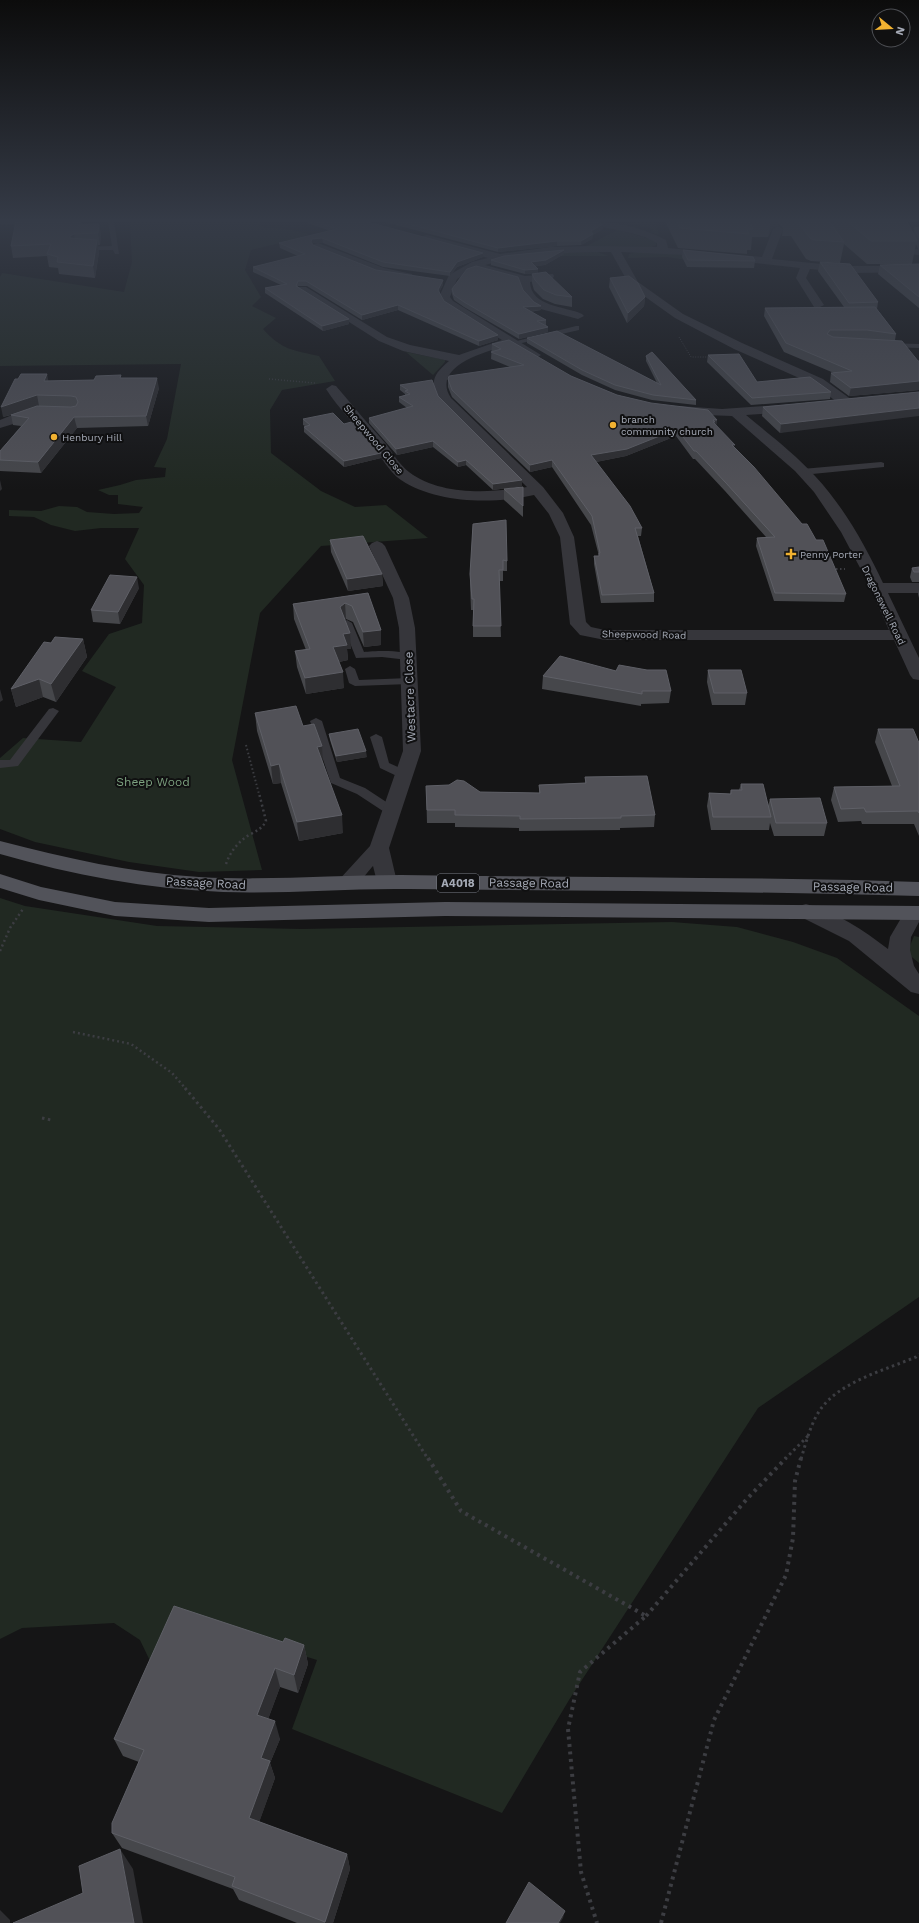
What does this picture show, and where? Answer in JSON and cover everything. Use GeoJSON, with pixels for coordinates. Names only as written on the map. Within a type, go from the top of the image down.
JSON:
{"type":"FeatureCollection","features":[{"type":"Feature","properties":{"kind":"main road","name":"Passage Road"},"geometry":{"type":"LineString","coordinates":[[0,847],[41,860],[91,871],[140,879],[201,884],[253,885],[387,882],[919,888]]}},
{"type":"Feature","properties":{"kind":"main road","name":"Passage Road"},"geometry":{"type":"LineString","coordinates":[[0,882],[38,893],[115,909],[209,916],[452,909],[917,913]]}},
{"type":"Feature","properties":{"kind":"street"},"geometry":{"type":"LineString","coordinates":[[335,311],[382,339],[394,344],[459,359]]}},
{"type":"Feature","properties":{"kind":"street"},"geometry":{"type":"LineString","coordinates":[[462,311],[548,363]]}},
{"type":"Feature","properties":{"kind":"street"},"geometry":{"type":"LineString","coordinates":[[553,311],[572,312],[578,316]]}},
{"type":"Feature","properties":{"kind":"street"},"geometry":{"type":"LineString","coordinates":[[672,311],[738,346],[819,382],[846,403]]}},
{"type":"Feature","properties":{"kind":"street","name":"Sheepwood Road"},"geometry":{"type":"LineString","coordinates":[[512,342],[484,348],[459,359],[444,373],[439,381],[439,389],[445,400],[538,490],[556,513],[567,537],[578,624],[586,631],[605,635],[898,635]]}},
{"type":"Feature","properties":{"kind":"street","name":"Sheepwood Close"},"geometry":{"type":"LineString","coordinates":[[332,389],[405,476],[422,485],[444,491],[485,496],[507,495],[538,490]]}},
{"type":"Feature","properties":{"kind":"street"},"geometry":{"type":"LineString","coordinates":[[831,404],[861,401]]}},
{"type":"Feature","properties":{"kind":"street"},"geometry":{"type":"LineString","coordinates":[[665,408],[700,412],[736,412],[807,406]]}},
{"type":"Feature","properties":{"kind":"street"},"geometry":{"type":"LineString","coordinates":[[0,424],[27,414],[53,411]]}},
{"type":"Feature","properties":{"kind":"street","name":"Dragonswell Road"},"geometry":{"type":"LineString","coordinates":[[736,412],[818,488],[850,535],[919,675]]}},
{"type":"Feature","properties":{"kind":"street","name":"Westacre Close"},"geometry":{"type":"LineString","coordinates":[[347,882],[379,848],[393,812],[412,752],[407,628],[401,598],[377,546]]}},
{"type":"Feature","properties":{"kind":"street"},"geometry":{"type":"LineString","coordinates":[[877,588],[919,588]]}},
{"type":"Feature","properties":{"kind":"street"},"geometry":{"type":"LineString","coordinates":[[379,848],[387,882]]}},
{"type":"Feature","properties":{"kind":"street"},"geometry":{"type":"LineString","coordinates":[[806,911],[857,936],[913,981]]}},
{"type":"Feature","properties":{"kind":"street"},"geometry":{"type":"LineString","coordinates":[[913,981],[900,959],[898,946],[901,933],[917,913]]}},
{"type":"Feature","properties":{"kind":"lane"},"geometry":{"type":"LineString","coordinates":[[512,342],[576,328]]}},
{"type":"Feature","properties":{"kind":"lane"},"geometry":{"type":"LineString","coordinates":[[879,344],[919,346]]}},
{"type":"Feature","properties":{"kind":"lane"},"geometry":{"type":"LineString","coordinates":[[802,472],[882,464]]}},
{"type":"Feature","properties":{"kind":"lane"},"geometry":{"type":"LineString","coordinates":[[347,623],[360,656],[382,654],[408,657]]}},
{"type":"Feature","properties":{"kind":"lane"},"geometry":{"type":"LineString","coordinates":[[350,669],[355,683],[409,681]]}},
{"type":"Feature","properties":{"kind":"lane"},"geometry":{"type":"LineString","coordinates":[[0,764],[14,763],[53,711]]}},
{"type":"Feature","properties":{"kind":"lane"},"geometry":{"type":"LineString","coordinates":[[316,721],[335,780],[361,791],[393,812]]}},
{"type":"Feature","properties":{"kind":"lane"},"geometry":{"type":"LineString","coordinates":[[376,737],[384,764],[405,776]]}},
{"type":"Feature","properties":{"kind":"path"},"geometry":{"type":"LineString","coordinates":[[269,379],[320,383],[327,385],[332,389]]}},
{"type":"Feature","properties":{"kind":"path"},"geometry":{"type":"LineString","coordinates":[[224,869],[230,851],[248,835],[262,828],[266,821],[246,745]]}},
{"type":"Feature","properties":{"kind":"path"},"geometry":{"type":"LineString","coordinates":[[0,951],[16,917]]}},
{"type":"Feature","properties":{"kind":"path"},"geometry":{"type":"LineString","coordinates":[[73,1032],[131,1044],[172,1073],[219,1129],[461,1511],[646,1616]]}},
{"type":"Feature","properties":{"kind":"path"},"geometry":{"type":"LineString","coordinates":[[42,1118],[51,1120]]}},
{"type":"Feature","properties":{"kind":"path"},"geometry":{"type":"LineString","coordinates":[[661,1923],[714,1720],[786,1575],[793,1538],[795,1481],[808,1435],[820,1410],[840,1389],[916,1357],[919,1354]]}},
{"type":"Feature","properties":{"kind":"path"},"geometry":{"type":"LineString","coordinates":[[598,1923],[581,1872],[568,1729],[580,1672],[646,1616],[746,1500],[808,1435]]}},
{"type":"Feature","properties":{"kind":"green space","name":"Sheep Wood"},"geometry":{"type":"Polygon","coordinates":[[[0,311],[261,311],[276,318],[263,329],[270,336],[288,348],[319,356],[335,381],[282,390],[270,410],[271,453],[321,491],[355,507],[386,505],[428,538],[321,546],[260,613],[232,760],[262,870],[199,872],[129,862],[35,842],[0,829],[0,758],[23,738],[81,742],[116,687],[82,671],[109,634],[142,623],[144,585],[125,559],[139,528],[101,528],[75,531],[51,525],[34,517],[9,516],[9,510],[41,511],[59,506],[77,507],[87,512],[114,514],[139,513],[143,507],[118,504],[118,495],[109,495],[98,490],[136,480],[165,477],[166,468],[154,467],[167,439],[181,364],[0,366],[0,311]]]}},
{"type":"Feature","properties":{"kind":"green space"},"geometry":{"type":"Polygon","coordinates":[[[406,352],[445,360],[445,362],[433,375],[406,352]]]}},
{"type":"Feature","properties":{"kind":"green space"},"geometry":{"type":"Polygon","coordinates":[[[0,898],[25,906],[157,926],[302,929],[672,922],[737,927],[793,942],[837,958],[919,1016],[919,1297],[758,1408],[569,1700],[502,1813],[292,1729],[317,1660],[172,1615],[151,1663],[140,1640],[114,1623],[22,1628],[0,1639],[0,898]]]}},
{"type":"Feature","properties":{"kind":"green space"},"geometry":{"type":"Polygon","coordinates":[[[914,936],[919,937],[919,963],[907,953],[914,936]]]}},
{"type":"Feature","properties":{"kind":"building"},"geometry":{"type":"Polygon","coordinates":[[[299,311],[336,311],[349,319],[322,326],[299,311]]]}},
{"type":"Feature","properties":{"kind":"building"},"geometry":{"type":"Polygon","coordinates":[[[355,311],[377,311],[362,315],[355,311]]]}},
{"type":"Feature","properties":{"kind":"building"},"geometry":{"type":"Polygon","coordinates":[[[411,311],[459,311],[498,335],[479,341],[411,311]]]}},
{"type":"Feature","properties":{"kind":"building"},"geometry":{"type":"Polygon","coordinates":[[[479,311],[530,311],[546,320],[537,321],[548,327],[519,334],[479,311]]]}},
{"type":"Feature","properties":{"kind":"building"},"geometry":{"type":"Polygon","coordinates":[[[767,311],[878,311],[896,334],[867,330],[830,330],[827,334],[833,337],[902,341],[919,361],[919,381],[851,388],[831,373],[852,371],[786,343],[767,311]]]}},
{"type":"Feature","properties":{"kind":"building"},"geometry":{"type":"Polygon","coordinates":[[[557,331],[661,385],[646,356],[652,352],[696,400],[653,395],[615,385],[582,370],[527,338],[557,331]]]}},
{"type":"Feature","properties":{"kind":"building"},"geometry":{"type":"Polygon","coordinates":[[[509,340],[571,376],[617,395],[651,403],[708,410],[717,420],[713,420],[715,422],[713,422],[735,445],[732,445],[754,467],[802,524],[807,524],[816,540],[823,540],[846,594],[775,593],[757,538],[775,537],[696,451],[694,451],[677,429],[627,449],[591,455],[630,506],[642,528],[635,528],[654,593],[602,595],[594,556],[599,556],[600,553],[592,516],[552,460],[530,465],[452,390],[448,379],[449,376],[524,365],[491,352],[501,349],[492,344],[509,340]]]}},
{"type":"Feature","properties":{"kind":"building"},"geometry":{"type":"Polygon","coordinates":[[[739,354],[757,382],[810,377],[831,392],[752,398],[708,355],[739,354]]]}},
{"type":"Feature","properties":{"kind":"building"},"geometry":{"type":"Polygon","coordinates":[[[21,374],[47,374],[44,381],[94,380],[96,376],[121,375],[120,378],[157,378],[146,416],[74,417],[38,462],[0,460],[0,451],[29,418],[11,415],[37,406],[71,407],[76,406],[78,402],[76,397],[71,396],[37,395],[1,407],[15,379],[18,379],[21,374]]]}},
{"type":"Feature","properties":{"kind":"building"},"geometry":{"type":"Polygon","coordinates":[[[432,380],[438,396],[522,480],[493,484],[466,460],[458,462],[433,441],[396,449],[369,418],[413,406],[399,397],[410,394],[405,391],[408,390],[400,385],[432,380]]]}},
{"type":"Feature","properties":{"kind":"building"},"geometry":{"type":"Polygon","coordinates":[[[919,392],[919,408],[781,424],[763,407],[919,392]]]}},
{"type":"Feature","properties":{"kind":"building"},"geometry":{"type":"Polygon","coordinates":[[[333,413],[344,424],[355,421],[381,453],[344,461],[304,427],[310,425],[303,419],[333,413]]]}},
{"type":"Feature","properties":{"kind":"building"},"geometry":{"type":"Polygon","coordinates":[[[523,487],[523,506],[504,489],[523,487]]]}},
{"type":"Feature","properties":{"kind":"building"},"geometry":{"type":"Polygon","coordinates":[[[506,520],[507,561],[503,560],[503,570],[499,570],[501,626],[473,626],[474,599],[472,599],[470,574],[473,524],[506,520]]]}},
{"type":"Feature","properties":{"kind":"building"},"geometry":{"type":"Polygon","coordinates":[[[363,536],[382,574],[347,579],[330,540],[363,536]]]}},
{"type":"Feature","properties":{"kind":"building"},"geometry":{"type":"Polygon","coordinates":[[[919,567],[919,572],[914,572],[912,568],[919,567]]]}},
{"type":"Feature","properties":{"kind":"building"},"geometry":{"type":"Polygon","coordinates":[[[110,575],[137,577],[118,612],[91,610],[110,575]]]}},
{"type":"Feature","properties":{"kind":"building"},"geometry":{"type":"Polygon","coordinates":[[[368,593],[381,630],[363,632],[352,606],[345,603],[340,607],[350,633],[343,634],[347,645],[333,647],[343,672],[305,678],[295,651],[310,649],[293,604],[368,593]]]}},
{"type":"Feature","properties":{"kind":"building"},"geometry":{"type":"Polygon","coordinates":[[[55,637],[83,639],[51,684],[39,679],[11,689],[44,642],[51,643],[55,637]]]}},
{"type":"Feature","properties":{"kind":"building"},"geometry":{"type":"Polygon","coordinates":[[[560,656],[616,671],[619,665],[647,670],[666,670],[671,691],[642,691],[642,694],[543,676],[560,656]]]}},
{"type":"Feature","properties":{"kind":"building"},"geometry":{"type":"Polygon","coordinates":[[[708,670],[741,670],[747,693],[714,693],[708,670]]]}},
{"type":"Feature","properties":{"kind":"building"},"geometry":{"type":"Polygon","coordinates":[[[296,706],[303,726],[314,724],[322,746],[317,747],[342,815],[297,822],[279,764],[271,766],[255,713],[296,706]]]}},
{"type":"Feature","properties":{"kind":"building"},"geometry":{"type":"Polygon","coordinates":[[[358,729],[366,751],[336,756],[329,734],[358,729]]]}},
{"type":"Feature","properties":{"kind":"building"},"geometry":{"type":"Polygon","coordinates":[[[878,729],[913,729],[919,743],[919,813],[918,811],[866,812],[864,808],[841,809],[834,787],[900,786],[878,729]]]}},
{"type":"Feature","properties":{"kind":"building"},"geometry":{"type":"Polygon","coordinates":[[[647,776],[655,815],[621,816],[621,818],[520,819],[520,816],[455,815],[455,810],[427,810],[426,786],[449,785],[457,780],[464,781],[480,792],[540,793],[539,785],[586,783],[585,777],[647,776]]]}},
{"type":"Feature","properties":{"kind":"building"},"geometry":{"type":"Polygon","coordinates":[[[741,784],[763,784],[771,817],[713,817],[709,793],[731,794],[731,790],[742,790],[741,784]]]}},
{"type":"Feature","properties":{"kind":"building"},"geometry":{"type":"Polygon","coordinates":[[[820,798],[827,823],[776,823],[770,799],[820,798]]]}},
{"type":"Feature","properties":{"kind":"building"},"geometry":{"type":"Polygon","coordinates":[[[174,1606],[283,1642],[285,1638],[304,1645],[294,1675],[275,1668],[257,1715],[275,1721],[261,1758],[270,1761],[249,1818],[347,1854],[325,1922],[232,1886],[235,1877],[112,1833],[112,1823],[144,1750],[114,1739],[174,1606]]]}},
{"type":"Feature","properties":{"kind":"building"},"geometry":{"type":"Polygon","coordinates":[[[120,1849],[134,1923],[13,1923],[83,1893],[79,1866],[120,1849]]]}},
{"type":"Feature","properties":{"kind":"building"},"geometry":{"type":"Polygon","coordinates":[[[529,1882],[565,1911],[558,1923],[506,1923],[529,1882]]]}},
{"type":"Feature","properties":{"kind":"place","name":"branch community church"},"geometry":{"type":"Point","coordinates":[613,425]}},
{"type":"Feature","properties":{"kind":"place","name":"Henbury Hill"},"geometry":{"type":"Point","coordinates":[54,437]}},
{"type":"Feature","properties":{"kind":"place","name":"Penny Porter"},"geometry":{"type":"Point","coordinates":[791,554]}}]}
